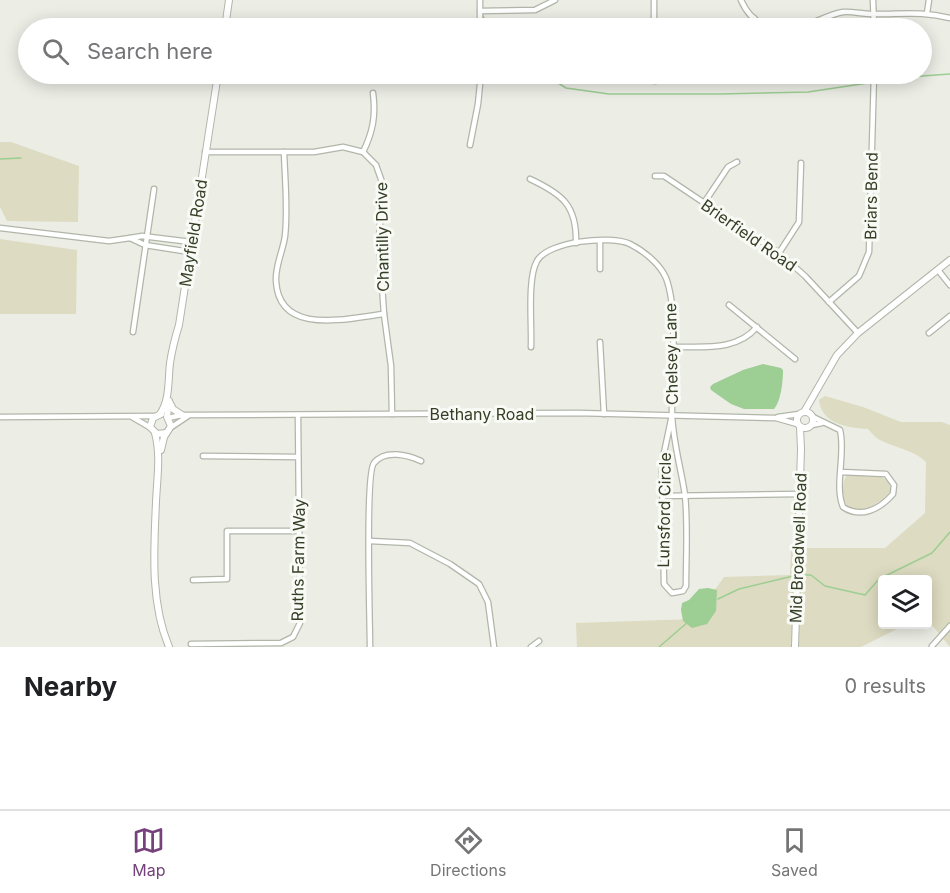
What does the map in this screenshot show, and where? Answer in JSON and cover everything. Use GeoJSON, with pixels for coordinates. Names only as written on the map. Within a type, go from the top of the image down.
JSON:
{"type":"FeatureCollection","features":[{"type":"Feature","properties":{"kind":"street"},"geometry":{"type":"LineString","coordinates":[[226,18],[229,0]]}},
{"type":"Feature","properties":{"kind":"street"},"geometry":{"type":"LineString","coordinates":[[480,0],[480,18]]}},
{"type":"Feature","properties":{"kind":"street"},"geometry":{"type":"LineString","coordinates":[[480,11],[535,10],[555,0]]}},
{"type":"Feature","properties":{"kind":"street"},"geometry":{"type":"LineString","coordinates":[[654,0],[654,18]]}},
{"type":"Feature","properties":{"kind":"street"},"geometry":{"type":"LineString","coordinates":[[741,0],[746,11],[754,18]]}},
{"type":"Feature","properties":{"kind":"street"},"geometry":{"type":"LineString","coordinates":[[873,0],[874,18]]}},
{"type":"Feature","properties":{"kind":"street"},"geometry":{"type":"LineString","coordinates":[[927,13],[929,0]]}},
{"type":"Feature","properties":{"kind":"street"},"geometry":{"type":"LineString","coordinates":[[821,18],[845,12],[927,13],[950,18]]}},
{"type":"Feature","properties":{"kind":"street","name":"Mayfield Road"},"geometry":{"type":"LineString","coordinates":[[157,415],[164,409],[168,392],[172,349],[178,326],[216,84]]}},
{"type":"Feature","properties":{"kind":"street"},"geometry":{"type":"LineString","coordinates":[[470,145],[480,84]]}},
{"type":"Feature","properties":{"kind":"street","name":"Briars Bend"},"geometry":{"type":"LineString","coordinates":[[829,302],[860,276],[869,252],[874,84]]}},
{"type":"Feature","properties":{"kind":"street"},"geometry":{"type":"LineString","coordinates":[[205,152],[314,152],[343,147],[363,152],[374,124],[373,93]]}},
{"type":"Feature","properties":{"kind":"street"},"geometry":{"type":"LineString","coordinates":[[284,152],[285,233],[276,280],[282,301],[295,314],[312,321],[384,314]]}},
{"type":"Feature","properties":{"kind":"street","name":"Chantilly Drive"},"geometry":{"type":"LineString","coordinates":[[363,152],[376,165],[382,182],[379,242],[384,314],[391,366],[392,414]]}},
{"type":"Feature","properties":{"kind":"street"},"geometry":{"type":"LineString","coordinates":[[704,203],[728,166],[737,162]]}},
{"type":"Feature","properties":{"kind":"street"},"geometry":{"type":"LineString","coordinates":[[779,253],[799,222],[801,163]]}},
{"type":"Feature","properties":{"kind":"street","name":"Brierfield Road"},"geometry":{"type":"LineString","coordinates":[[655,176],[663,176],[779,253],[805,276],[858,333]]}},
{"type":"Feature","properties":{"kind":"street"},"geometry":{"type":"LineString","coordinates":[[530,178],[553,190],[569,206],[576,224],[576,243]]}},
{"type":"Feature","properties":{"kind":"street"},"geometry":{"type":"LineString","coordinates":[[133,332],[154,189]]}},
{"type":"Feature","properties":{"kind":"street"},"geometry":{"type":"LineString","coordinates":[[0,228],[109,241],[147,237],[191,242]]}},
{"type":"Feature","properties":{"kind":"street"},"geometry":{"type":"LineString","coordinates":[[130,238],[145,245],[190,252]]}},
{"type":"Feature","properties":{"kind":"street"},"geometry":{"type":"LineString","coordinates":[[600,241],[600,269]]}},
{"type":"Feature","properties":{"kind":"street","name":"Chelsey Lane"},"geometry":{"type":"LineString","coordinates":[[531,347],[531,280],[535,263],[539,257],[551,249],[576,243],[600,241],[631,244],[660,268],[666,280],[671,301],[672,415]]}},
{"type":"Feature","properties":{"kind":"street"},"geometry":{"type":"LineString","coordinates":[[841,472],[886,474],[894,485],[893,494],[870,511],[862,513],[843,507],[840,499],[842,438],[840,430],[807,415],[819,383],[837,355],[858,333],[950,260]]}},
{"type":"Feature","properties":{"kind":"street"},"geometry":{"type":"LineString","coordinates":[[938,270],[950,285]]}},
{"type":"Feature","properties":{"kind":"street"},"geometry":{"type":"LineString","coordinates":[[729,305],[795,359]]}},
{"type":"Feature","properties":{"kind":"street"},"geometry":{"type":"LineString","coordinates":[[929,333],[950,316]]}},
{"type":"Feature","properties":{"kind":"street"},"geometry":{"type":"LineString","coordinates":[[672,346],[730,345],[752,333],[757,327]]}},
{"type":"Feature","properties":{"kind":"street"},"geometry":{"type":"LineString","coordinates":[[600,342],[604,414]]}},
{"type":"Feature","properties":{"kind":"street","name":"Mayfield Road"},"geometry":{"type":"LineString","coordinates":[[168,392],[168,417]]}},
{"type":"Feature","properties":{"kind":"street"},"geometry":{"type":"LineString","coordinates":[[132,417],[160,435],[185,416],[173,409],[169,401]]}},
{"type":"Feature","properties":{"kind":"street","name":"Bethany Road"},"geometry":{"type":"LineString","coordinates":[[168,417],[604,414],[776,418],[807,415]]}},
{"type":"Feature","properties":{"kind":"street"},"geometry":{"type":"LineString","coordinates":[[157,415],[151,421],[159,456],[155,535],[156,595],[158,615],[169,647]]}},
{"type":"Feature","properties":{"kind":"street"},"geometry":{"type":"LineString","coordinates":[[0,417],[157,415],[168,417],[171,423],[159,456]]}},
{"type":"Feature","properties":{"kind":"street","name":"Ruths Farm Way"},"geometry":{"type":"LineString","coordinates":[[191,644],[281,644],[293,638],[300,623],[298,415]]}},
{"type":"Feature","properties":{"kind":"street","name":"Lunsford Circle"},"geometry":{"type":"LineString","coordinates":[[672,415],[676,457],[685,496],[686,586],[683,591],[672,593],[664,584],[663,496],[664,453],[672,415]]}},
{"type":"Feature","properties":{"kind":"street","name":"Mid Broadwell Road"},"geometry":{"type":"LineString","coordinates":[[795,647],[801,449],[799,425],[807,415]]}},
{"type":"Feature","properties":{"kind":"street","name":"Mid Broadwell Road"},"geometry":{"type":"LineString","coordinates":[[801,449],[811,426],[807,415]]}},
{"type":"Feature","properties":{"kind":"street","name":"Bethany Road"},"geometry":{"type":"LineString","coordinates":[[776,418],[799,425]]}},
{"type":"Feature","properties":{"kind":"street"},"geometry":{"type":"LineString","coordinates":[[799,425],[811,426],[822,423]]}},
{"type":"Feature","properties":{"kind":"street"},"geometry":{"type":"LineString","coordinates":[[370,647],[370,475],[374,462],[387,455],[408,455],[421,461]]}},
{"type":"Feature","properties":{"kind":"street"},"geometry":{"type":"LineString","coordinates":[[203,456],[298,457]]}},
{"type":"Feature","properties":{"kind":"street"},"geometry":{"type":"LineString","coordinates":[[663,496],[800,494]]}},
{"type":"Feature","properties":{"kind":"street"},"geometry":{"type":"LineString","coordinates":[[193,580],[227,579],[227,531],[299,531]]}},
{"type":"Feature","properties":{"kind":"street"},"geometry":{"type":"LineString","coordinates":[[370,541],[410,543],[450,564],[480,584],[488,602],[494,647]]}},
{"type":"Feature","properties":{"kind":"street"},"geometry":{"type":"LineString","coordinates":[[932,646],[950,626]]}},
{"type":"Feature","properties":{"kind":"street"},"geometry":{"type":"LineString","coordinates":[[531,647],[539,641]]}},
{"type":"Feature","properties":{"kind":"shaded area"},"geometry":{"type":"Polygon","coordinates":[[[0,142],[11,142],[79,166],[78,222],[7,221],[0,207],[0,142]]]}},
{"type":"Feature","properties":{"kind":"shaded area"},"geometry":{"type":"Polygon","coordinates":[[[0,239],[77,250],[76,314],[0,314],[0,239]]]}},
{"type":"Feature","properties":{"kind":"shaded area"},"geometry":{"type":"Polygon","coordinates":[[[763,364],[783,370],[780,396],[774,409],[744,409],[731,404],[711,390],[710,387],[713,384],[743,370],[763,364]]]}},
{"type":"Feature","properties":{"kind":"shaded area"},"geometry":{"type":"Polygon","coordinates":[[[825,396],[863,407],[901,422],[942,422],[950,425],[950,647],[932,625],[932,575],[878,575],[878,629],[897,629],[861,647],[577,647],[576,623],[694,619],[724,577],[790,575],[791,548],[885,548],[925,513],[926,462],[909,451],[878,439],[868,429],[845,426],[830,419],[825,415],[819,400],[825,396]]]}},
{"type":"Feature","properties":{"kind":"shaded area"},"geometry":{"type":"Polygon","coordinates":[[[847,475],[880,476],[889,484],[891,490],[872,506],[864,509],[850,507],[845,502],[843,493],[847,475]]]}},
{"type":"Feature","properties":{"kind":"shaded area"},"geometry":{"type":"Polygon","coordinates":[[[699,589],[717,590],[716,611],[707,624],[692,628],[683,621],[682,603],[689,600],[699,589]]]}},
{"type":"Feature","properties":{"kind":"waterway"},"geometry":{"type":"LineString","coordinates":[[932,75],[950,74]]}},
{"type":"Feature","properties":{"kind":"waterway"},"geometry":{"type":"LineString","coordinates":[[560,84],[566,88],[609,94],[808,92],[861,84]]}},
{"type":"Feature","properties":{"kind":"waterway"},"geometry":{"type":"LineString","coordinates":[[0,159],[21,158]]}},
{"type":"Feature","properties":{"kind":"waterway"},"geometry":{"type":"LineString","coordinates":[[800,575],[811,575],[825,586],[865,595],[879,579],[932,553],[950,532]]}},
{"type":"Feature","properties":{"kind":"waterway"},"geometry":{"type":"LineString","coordinates":[[718,599],[739,589],[793,576]]}},
{"type":"Feature","properties":{"kind":"waterway"},"geometry":{"type":"LineString","coordinates":[[659,647],[688,622]]}}]}
